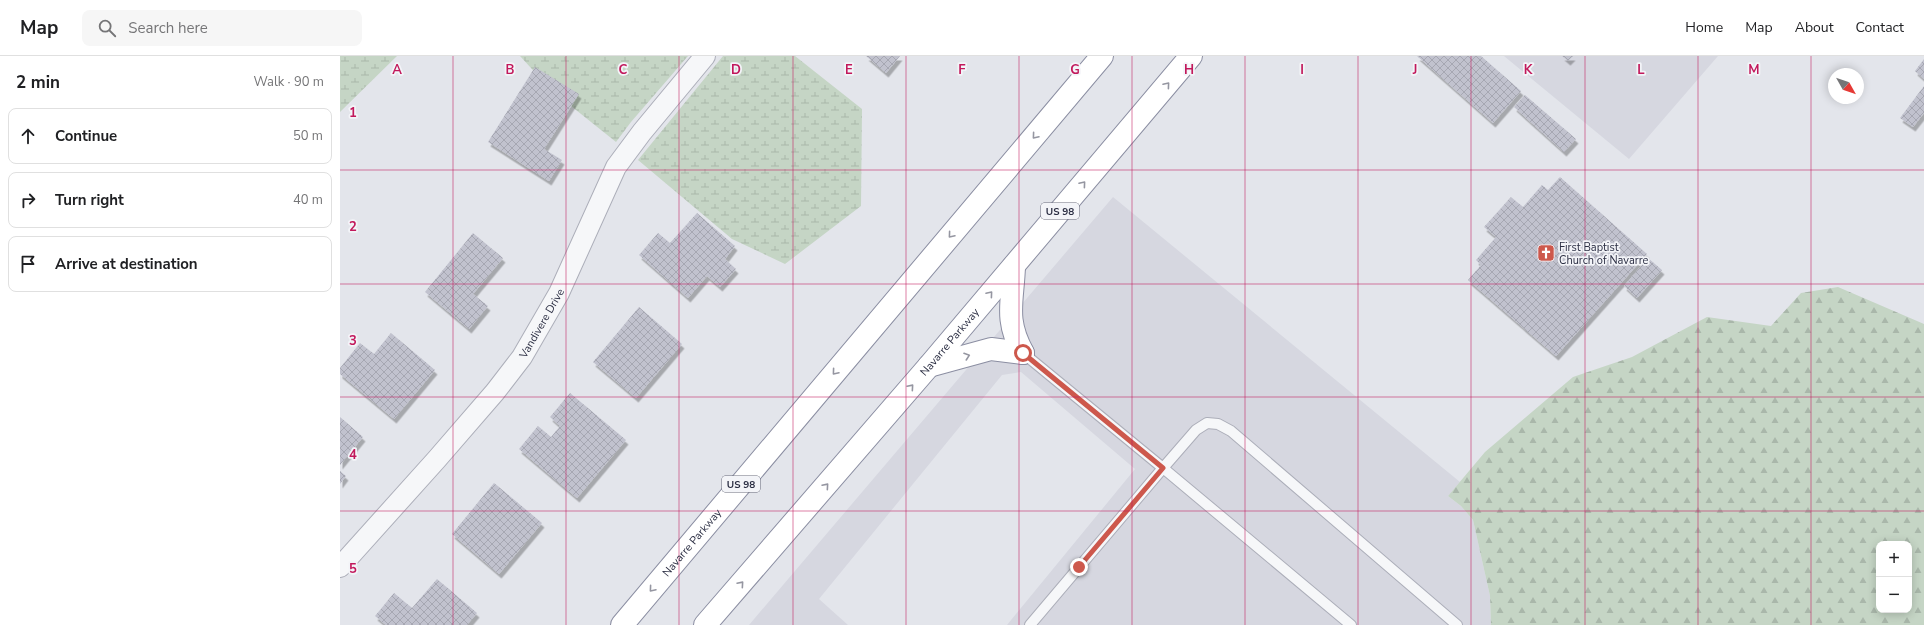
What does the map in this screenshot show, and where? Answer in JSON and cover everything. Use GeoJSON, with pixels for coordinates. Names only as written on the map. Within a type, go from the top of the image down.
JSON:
{"type":"FeatureCollection","features":[{"type":"Feature","properties":{"kind":"highway","name":"Navarre Parkway"},"geometry":{"type":"LineString","coordinates":[[622,625],[1102,56]]}},
{"type":"Feature","properties":{"kind":"highway","name":"Navarre Parkway"},"geometry":{"type":"LineString","coordinates":[[706,625],[929,366],[1192,56]]}},
{"type":"Feature","properties":{"kind":"highway"},"geometry":{"type":"LineString","coordinates":[[1014,266],[1014,287],[1010,306],[1011,323],[1015,338],[1023,353]]}},
{"type":"Feature","properties":{"kind":"highway"},"geometry":{"type":"LineString","coordinates":[[929,366],[991,350],[1023,353]]}},
{"type":"Feature","properties":{"kind":"street","name":"Vandivere Drive"},"geometry":{"type":"LineString","coordinates":[[340,567],[437,459],[495,392],[522,357],[559,293],[616,167],[642,132],[705,56]]}},
{"type":"Feature","properties":{"kind":"lane"},"geometry":{"type":"LineString","coordinates":[[1023,353],[1351,625]]}},
{"type":"Feature","properties":{"kind":"lane"},"geometry":{"type":"LineString","coordinates":[[1030,625],[1196,430],[1207,423],[1218,424],[1231,431],[1457,625]]}},
{"type":"Feature","properties":{"kind":"shaded area"},"geometry":{"type":"Polygon","coordinates":[[[1504,56],[1718,56],[1629,159],[1504,56]]]}},
{"type":"Feature","properties":{"kind":"shaded area"},"geometry":{"type":"Polygon","coordinates":[[[1113,197],[1460,482],[1448,496],[1461,506],[1473,520],[1490,596],[1491,625],[1007,625],[1135,469],[1021,372],[1002,375],[819,599],[848,625],[749,625],[1113,197]]]}},
{"type":"Feature","properties":{"kind":"green space"},"geometry":{"type":"Polygon","coordinates":[[[340,56],[397,56],[340,112],[340,56]]]}},
{"type":"Feature","properties":{"kind":"green space"},"geometry":{"type":"Polygon","coordinates":[[[520,56],[688,56],[631,122],[616,142],[551,90],[520,56]]]}},
{"type":"Feature","properties":{"kind":"green space"},"geometry":{"type":"Polygon","coordinates":[[[723,56],[795,56],[862,109],[861,206],[785,264],[732,239],[638,160],[723,56]]]}},
{"type":"Feature","properties":{"kind":"green space"},"geometry":{"type":"Polygon","coordinates":[[[1838,287],[1924,324],[1924,625],[1491,625],[1490,596],[1473,520],[1461,506],[1448,496],[1485,452],[1573,377],[1632,357],[1707,317],[1771,326],[1801,293],[1838,287]]]}},
{"type":"Feature","properties":{"kind":"building"},"geometry":{"type":"Polygon","coordinates":[[[866,56],[900,56],[886,73],[866,56]]]}},
{"type":"Feature","properties":{"kind":"building"},"geometry":{"type":"Polygon","coordinates":[[[1417,56],[1481,56],[1521,91],[1493,123],[1417,56]]]}},
{"type":"Feature","properties":{"kind":"building"},"geometry":{"type":"Polygon","coordinates":[[[1562,56],[1573,56],[1568,61],[1562,56]]]}},
{"type":"Feature","properties":{"kind":"building"},"geometry":{"type":"Polygon","coordinates":[[[1924,59],[1924,79],[1915,71],[1924,59]]]}},
{"type":"Feature","properties":{"kind":"building"},"geometry":{"type":"Polygon","coordinates":[[[535,67],[579,94],[544,149],[562,160],[549,181],[488,142],[535,67]]]}},
{"type":"Feature","properties":{"kind":"building"},"geometry":{"type":"Polygon","coordinates":[[[1924,86],[1924,113],[1913,127],[1900,118],[1924,86]]]}},
{"type":"Feature","properties":{"kind":"building"},"geometry":{"type":"Polygon","coordinates":[[[1525,95],[1576,139],[1564,152],[1514,107],[1525,95]]]}},
{"type":"Feature","properties":{"kind":"building"},"geometry":{"type":"Polygon","coordinates":[[[1560,177],[1647,254],[1556,356],[1468,280],[1481,265],[1476,260],[1496,237],[1484,227],[1511,197],[1523,207],[1542,185],[1548,190],[1560,177]]]}},
{"type":"Feature","properties":{"kind":"building"},"geometry":{"type":"Polygon","coordinates":[[[697,213],[735,246],[725,259],[736,269],[720,287],[707,276],[688,298],[639,255],[658,233],[670,243],[697,213]]]}},
{"type":"Feature","properties":{"kind":"building"},"geometry":{"type":"Polygon","coordinates":[[[473,233],[503,258],[473,294],[488,306],[469,329],[425,292],[473,233]]]}},
{"type":"Feature","properties":{"kind":"building"},"geometry":{"type":"Polygon","coordinates":[[[1648,258],[1662,270],[1637,298],[1624,286],[1648,258]]]}},
{"type":"Feature","properties":{"kind":"building"},"geometry":{"type":"Polygon","coordinates":[[[639,307],[682,344],[636,398],[593,362],[639,307]]]}},
{"type":"Feature","properties":{"kind":"building"},"geometry":{"type":"Polygon","coordinates":[[[391,333],[435,370],[394,419],[340,374],[340,368],[360,343],[374,354],[391,333]]]}},
{"type":"Feature","properties":{"kind":"building"},"geometry":{"type":"Polygon","coordinates":[[[570,393],[626,440],[577,498],[519,449],[538,426],[551,437],[560,426],[550,417],[570,393]]]}},
{"type":"Feature","properties":{"kind":"building"},"geometry":{"type":"Polygon","coordinates":[[[340,417],[363,437],[340,465],[340,417]]]}},
{"type":"Feature","properties":{"kind":"building"},"geometry":{"type":"Polygon","coordinates":[[[340,471],[346,476],[340,484],[340,471]]]}},
{"type":"Feature","properties":{"kind":"building"},"geometry":{"type":"Polygon","coordinates":[[[494,483],[542,523],[499,574],[452,534],[494,483]]]}},
{"type":"Feature","properties":{"kind":"building"},"geometry":{"type":"Polygon","coordinates":[[[437,579],[477,613],[467,625],[386,625],[375,616],[394,593],[412,608],[437,579]]]}},
{"type":"Feature","properties":{"kind":"place","name":"First Baptist Church of Navarre"},"geometry":{"type":"Point","coordinates":[1546,253]}},
{"type":"Feature","properties":{"kind":"route"},"geometry":{"type":"LineString","coordinates":[[1023,353],[1163,468],[1079,567]]}}]}
